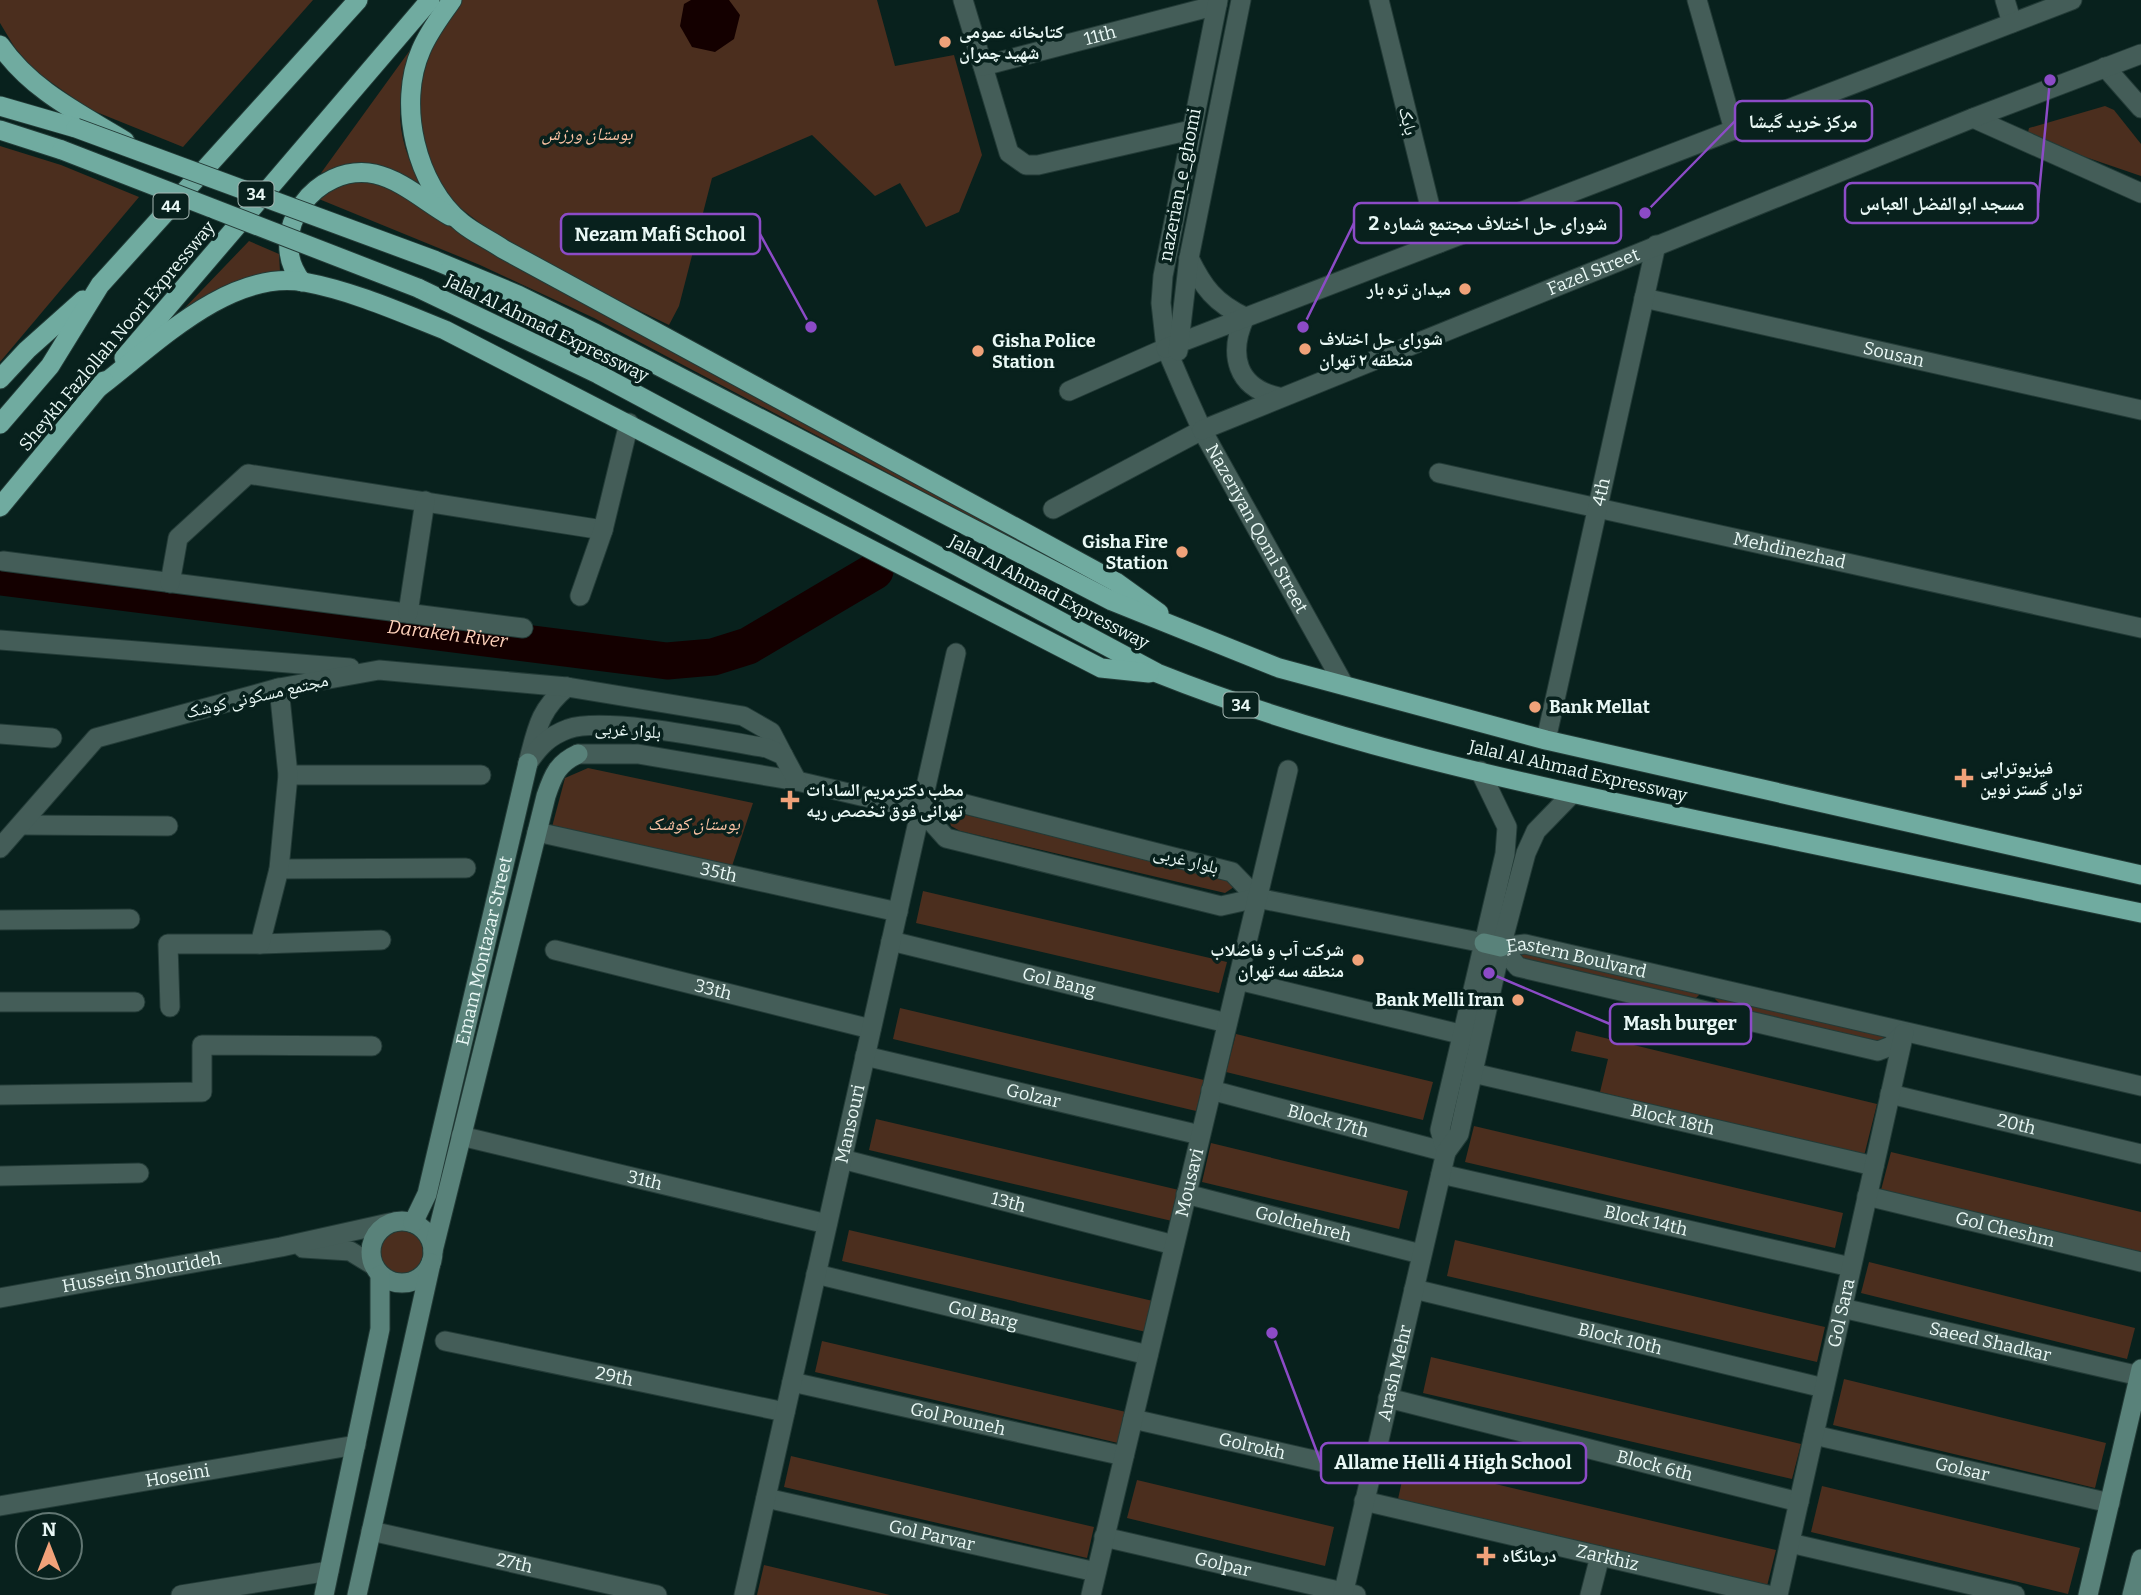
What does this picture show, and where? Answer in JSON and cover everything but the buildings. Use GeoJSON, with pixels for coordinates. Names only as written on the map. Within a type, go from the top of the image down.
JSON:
{"type":"FeatureCollection","features":[{"type":"Feature","properties":{"kind":"highway"},"geometry":{"type":"LineString","coordinates":[[328,30],[346,0]]}},
{"type":"Feature","properties":{"kind":"highway","name":"Sheykh Fazlollah Noori Expressway"},"geometry":{"type":"LineString","coordinates":[[0,424],[50,366],[100,285],[328,30],[358,0]]}},
{"type":"Feature","properties":{"kind":"highway","name":"Sheykh Fazlollah Noori Expressway"},"geometry":{"type":"LineString","coordinates":[[0,507],[97,389],[430,0]]}},
{"type":"Feature","properties":{"kind":"highway"},"geometry":{"type":"LineString","coordinates":[[452,0],[420,51],[414,70],[411,110],[422,164],[440,197],[461,222]]}},
{"type":"Feature","properties":{"kind":"highway"},"geometry":{"type":"LineString","coordinates":[[0,45],[20,73],[47,94],[141,151]]}},
{"type":"Feature","properties":{"kind":"highway","name":"Jalal Al Ahmad Expressway"},"geometry":{"type":"LineString","coordinates":[[0,106],[76,128],[141,151],[435,260],[562,317],[1055,573],[1188,634],[1279,668],[1546,740],[2141,875]]}},
{"type":"Feature","properties":{"kind":"highway","name":"Jalal Al Ahmad Expressway"},"geometry":{"type":"LineString","coordinates":[[0,130],[62,150],[418,288],[598,373],[1157,673],[1296,723],[1572,794],[2141,913]]}},
{"type":"Feature","properties":{"kind":"highway"},"geometry":{"type":"LineString","coordinates":[[0,138],[62,150]]}},
{"type":"Feature","properties":{"kind":"highway"},"geometry":{"type":"LineString","coordinates":[[302,282],[289,258],[288,231],[296,210],[313,191],[337,178],[359,173],[375,174],[396,182],[503,249],[1116,582],[1188,634]]}},
{"type":"Feature","properties":{"kind":"highway"},"geometry":{"type":"LineString","coordinates":[[97,389],[221,297],[272,283],[302,282],[344,292],[445,330],[1101,668],[1157,673]]}},
{"type":"Feature","properties":{"kind":"highway"},"geometry":{"type":"LineString","coordinates":[[0,379],[27,349],[100,285]]}},
{"type":"Feature","properties":{"kind":"main road","name":"Emam Montazar Street"},"geometry":{"type":"LineString","coordinates":[[357,1595],[432,1257],[537,832],[553,774],[563,761],[578,754]]}},
{"type":"Feature","properties":{"kind":"main road","name":"Emam Montazar Street"},"geometry":{"type":"LineString","coordinates":[[413,1223],[427,1194],[528,763]]}},
{"type":"Feature","properties":{"kind":"main road"},"geometry":{"type":"LineString","coordinates":[[324,1595],[380,1329],[372,1241],[379,1230],[389,1223],[413,1223],[423,1229],[432,1257],[425,1274],[414,1281],[390,1282],[376,1270]]}},
{"type":"Feature","properties":{"kind":"main road"},"geometry":{"type":"LineString","coordinates":[[2088,1595],[2140,1373]]}},
{"type":"Feature","properties":{"kind":"main road"},"geometry":{"type":"LineString","coordinates":[[2133,1595],[2141,1559]]}},
{"type":"Feature","properties":{"kind":"street"},"geometry":{"type":"LineString","coordinates":[[964,0],[1009,153],[1026,164],[1038,165],[1191,130]]}},
{"type":"Feature","properties":{"kind":"street"},"geometry":{"type":"LineString","coordinates":[[1172,345],[1242,0]]}},
{"type":"Feature","properties":{"kind":"street","name":"11th"},"geometry":{"type":"LineString","coordinates":[[983,66],[1217,3],[1242,0]]}},
{"type":"Feature","properties":{"kind":"street","name":"بابک"},"geometry":{"type":"LineString","coordinates":[[1379,0],[1438,243]]}},
{"type":"Feature","properties":{"kind":"street"},"geometry":{"type":"LineString","coordinates":[[1697,0],[1734,130]]}},
{"type":"Feature","properties":{"kind":"street"},"geometry":{"type":"LineString","coordinates":[[2005,0],[2012,23]]}},
{"type":"Feature","properties":{"kind":"street"},"geometry":{"type":"LineString","coordinates":[[1069,391],[1172,345],[2072,0]]}},
{"type":"Feature","properties":{"kind":"street","name":"nazerian_e_ghomi"},"geometry":{"type":"LineString","coordinates":[[1172,345],[1161,303],[1163,276],[1217,3]]}},
{"type":"Feature","properties":{"kind":"street","name":"Fazel Street"},"geometry":{"type":"LineString","coordinates":[[1053,509],[1202,430],[1279,397],[1973,118],[2141,54]]}},
{"type":"Feature","properties":{"kind":"street"},"geometry":{"type":"LineString","coordinates":[[2105,67],[2141,108]]}},
{"type":"Feature","properties":{"kind":"street"},"geometry":{"type":"LineString","coordinates":[[1973,118],[2141,193]]}},
{"type":"Feature","properties":{"kind":"street","name":"4th"},"geometry":{"type":"LineString","coordinates":[[1546,740],[1656,245]]}},
{"type":"Feature","properties":{"kind":"street"},"geometry":{"type":"LineString","coordinates":[[1189,258],[1207,292],[1226,308],[1245,317]]}},
{"type":"Feature","properties":{"kind":"street","name":"Sousan"},"geometry":{"type":"LineString","coordinates":[[1644,298],[2141,410]]}},
{"type":"Feature","properties":{"kind":"street"},"geometry":{"type":"LineString","coordinates":[[1245,317],[1236,346],[1240,369],[1252,388],[1279,397]]}},
{"type":"Feature","properties":{"kind":"street","name":"Nazeriyan Qomi Street"},"geometry":{"type":"LineString","coordinates":[[1172,345],[1178,370],[1202,430],[1344,685]]}},
{"type":"Feature","properties":{"kind":"street"},"geometry":{"type":"LineString","coordinates":[[580,596],[603,530],[629,423]]}},
{"type":"Feature","properties":{"kind":"street","name":"Mehdinezhad"},"geometry":{"type":"LineString","coordinates":[[1439,473],[2141,628]]}},
{"type":"Feature","properties":{"kind":"street"},"geometry":{"type":"LineString","coordinates":[[170,583],[178,538],[248,474],[603,530]]}},
{"type":"Feature","properties":{"kind":"street"},"geometry":{"type":"LineString","coordinates":[[408,613],[425,502]]}},
{"type":"Feature","properties":{"kind":"street"},"geometry":{"type":"LineString","coordinates":[[3,561],[523,628]]}},
{"type":"Feature","properties":{"kind":"street"},"geometry":{"type":"LineString","coordinates":[[0,640],[379,670]]}},
{"type":"Feature","properties":{"kind":"street","name":"Mansouri"},"geometry":{"type":"LineString","coordinates":[[744,1595],[956,653]]}},
{"type":"Feature","properties":{"kind":"street","name":"مجتمع مسکونی کوشک"},"geometry":{"type":"LineString","coordinates":[[0,848],[96,737],[279,688],[379,670],[567,687],[743,716],[771,732],[783,755]]}},
{"type":"Feature","properties":{"kind":"street","name":"Emam Montazar Street"},"geometry":{"type":"LineString","coordinates":[[528,763],[541,714],[549,701],[567,687]]}},
{"type":"Feature","properties":{"kind":"street"},"geometry":{"type":"LineString","coordinates":[[260,944],[279,869],[288,775],[279,688]]}},
{"type":"Feature","properties":{"kind":"street","name":"بلوار غربی"},"geometry":{"type":"LineString","coordinates":[[528,763],[540,744],[550,737],[570,728],[586,726],[713,738],[767,748],[783,755]]}},
{"type":"Feature","properties":{"kind":"street"},"geometry":{"type":"LineString","coordinates":[[0,734],[52,738]]}},
{"type":"Feature","properties":{"kind":"street","name":"بلوار غربی"},"geometry":{"type":"LineString","coordinates":[[578,754],[638,754],[722,766],[921,810],[957,802],[1231,872],[1257,898]]}},
{"type":"Feature","properties":{"kind":"street"},"geometry":{"type":"LineString","coordinates":[[783,755],[797,781]]}},
{"type":"Feature","properties":{"kind":"street","name":"Mousavi"},"geometry":{"type":"LineString","coordinates":[[1091,1595],[1288,770]]}},
{"type":"Feature","properties":{"kind":"street","name":"Arash Mehr"},"geometry":{"type":"LineString","coordinates":[[1347,1594],[1364,1501],[1446,1152],[1459,1134],[1473,1073],[1493,945],[1507,827],[1480,771]]}},
{"type":"Feature","properties":{"kind":"street"},"geometry":{"type":"LineString","coordinates":[[288,775],[481,775]]}},
{"type":"Feature","properties":{"kind":"street","name":"Arash Mehr"},"geometry":{"type":"LineString","coordinates":[[1446,1152],[1440,1129],[1464,1035],[1493,945],[1536,831],[1572,794]]}},
{"type":"Feature","properties":{"kind":"street","name":"بلوار غربی"},"geometry":{"type":"LineString","coordinates":[[921,810],[946,838],[1221,906],[1257,898]]}},
{"type":"Feature","properties":{"kind":"street"},"geometry":{"type":"LineString","coordinates":[[22,825],[168,826]]}},
{"type":"Feature","properties":{"kind":"street","name":"35th"},"geometry":{"type":"LineString","coordinates":[[537,832],[898,912]]}},
{"type":"Feature","properties":{"kind":"street"},"geometry":{"type":"LineString","coordinates":[[279,869],[466,868]]}},
{"type":"Feature","properties":{"kind":"street","name":"ٍEastern Boulvard"},"geometry":{"type":"LineString","coordinates":[[1257,898],[1493,945],[1525,944],[2141,1086]]}},
{"type":"Feature","properties":{"kind":"street"},"geometry":{"type":"LineString","coordinates":[[0,920],[130,919]]}},
{"type":"Feature","properties":{"kind":"street"},"geometry":{"type":"LineString","coordinates":[[170,1007],[168,944],[380,940]]}},
{"type":"Feature","properties":{"kind":"street","name":"Gol Bang"},"geometry":{"type":"LineString","coordinates":[[891,941],[1227,1023]]}},
{"type":"Feature","properties":{"kind":"street","name":"33th"},"geometry":{"type":"LineString","coordinates":[[555,950],[871,1028]]}},
{"type":"Feature","properties":{"kind":"street"},"geometry":{"type":"LineString","coordinates":[[1238,980],[1464,1035]]}},
{"type":"Feature","properties":{"kind":"street"},"geometry":{"type":"LineString","coordinates":[[0,1002],[135,1002]]}},
{"type":"Feature","properties":{"kind":"street","name":"Gol Sara"},"geometry":{"type":"LineString","coordinates":[[1778,1595],[1904,1033]]}},
{"type":"Feature","properties":{"kind":"street"},"geometry":{"type":"LineString","coordinates":[[0,1095],[202,1092],[202,1045],[372,1046]]}},
{"type":"Feature","properties":{"kind":"street","name":"Golzar"},"geometry":{"type":"LineString","coordinates":[[865,1056],[1200,1135]]}},
{"type":"Feature","properties":{"kind":"street","name":"Block 18th"},"geometry":{"type":"LineString","coordinates":[[1473,1073],[1874,1166]]}},
{"type":"Feature","properties":{"kind":"street","name":"Block 17th"},"geometry":{"type":"LineString","coordinates":[[1211,1090],[1446,1152]]}},
{"type":"Feature","properties":{"kind":"street","name":"20th"},"geometry":{"type":"LineString","coordinates":[[1890,1094],[2141,1154]]}},
{"type":"Feature","properties":{"kind":"street","name":"31th"},"geometry":{"type":"LineString","coordinates":[[461,1136],[827,1224]]}},
{"type":"Feature","properties":{"kind":"street","name":"13th"},"geometry":{"type":"LineString","coordinates":[[842,1158],[1174,1245]]}},
{"type":"Feature","properties":{"kind":"street"},"geometry":{"type":"LineString","coordinates":[[0,1176],[138,1173]]}},
{"type":"Feature","properties":{"kind":"street","name":"Block 14th"},"geometry":{"type":"LineString","coordinates":[[1441,1174],[1851,1267]]}},
{"type":"Feature","properties":{"kind":"street","name":"Golchehreh"},"geometry":{"type":"LineString","coordinates":[[1186,1194],[1422,1254]]}},
{"type":"Feature","properties":{"kind":"street","name":"Gol Cheshm"},"geometry":{"type":"LineString","coordinates":[[1867,1196],[2141,1262]]}},
{"type":"Feature","properties":{"kind":"street","name":"Hussein Shourideh"},"geometry":{"type":"LineString","coordinates":[[0,1298],[281,1247],[389,1223]]}},
{"type":"Feature","properties":{"kind":"street","name":"Hussein Shourideh"},"geometry":{"type":"LineString","coordinates":[[281,1247],[350,1251],[376,1270]]}},
{"type":"Feature","properties":{"kind":"street","name":"Gol Barg"},"geometry":{"type":"LineString","coordinates":[[816,1274],[1148,1355]]}},
{"type":"Feature","properties":{"kind":"street","name":"Block 10th"},"geometry":{"type":"LineString","coordinates":[[1414,1289],[1824,1388]]}},
{"type":"Feature","properties":{"kind":"street","name":"Saeed Shadkar"},"geometry":{"type":"LineString","coordinates":[[1842,1308],[2140,1373]]}},
{"type":"Feature","properties":{"kind":"street","name":"29th"},"geometry":{"type":"LineString","coordinates":[[446,1341],[785,1412]]}},
{"type":"Feature","properties":{"kind":"street","name":"Gol Pouneh"},"geometry":{"type":"LineString","coordinates":[[792,1382],[1124,1456]]}},
{"type":"Feature","properties":{"kind":"street","name":"Block 6th"},"geometry":{"type":"LineString","coordinates":[[1388,1398],[1799,1502]]}},
{"type":"Feature","properties":{"kind":"street","name":"Golrokh"},"geometry":{"type":"LineString","coordinates":[[1133,1419],[1371,1473]]}},
{"type":"Feature","properties":{"kind":"street","name":"Golsar"},"geometry":{"type":"LineString","coordinates":[[1814,1435],[2110,1503]]}},
{"type":"Feature","properties":{"kind":"street","name":"Hoseini"},"geometry":{"type":"LineString","coordinates":[[0,1506],[356,1444]]}},
{"type":"Feature","properties":{"kind":"street","name":"Gol Parvar"},"geometry":{"type":"LineString","coordinates":[[766,1498],[1096,1572]]}},
{"type":"Feature","properties":{"kind":"street","name":"Zarkhiz"},"geometry":{"type":"LineString","coordinates":[[1364,1501],[1768,1595]]}},
{"type":"Feature","properties":{"kind":"street","name":"27th"},"geometry":{"type":"LineString","coordinates":[[371,1531],[657,1595]]}},
{"type":"Feature","properties":{"kind":"street","name":"Golpar"},"geometry":{"type":"LineString","coordinates":[[1104,1537],[1347,1594]]}},
{"type":"Feature","properties":{"kind":"street"},"geometry":{"type":"LineString","coordinates":[[1790,1543],[2015,1595]]}},
{"type":"Feature","properties":{"kind":"street"},"geometry":{"type":"LineString","coordinates":[[1590,1595],[1600,1556]]}},
{"type":"Feature","properties":{"kind":"street"},"geometry":{"type":"LineString","coordinates":[[181,1595],[329,1571]]}},
{"type":"Feature","properties":{"kind":"green space"},"geometry":{"type":"Polygon","coordinates":[[[0,0],[313,0],[183,147],[89,109],[35,71],[15,48],[0,23],[0,0]]]}},
{"type":"Feature","properties":{"kind":"green space","name":"بوستان ورزش"},"geometry":{"type":"Polygon","coordinates":[[[462,0],[877,0],[895,66],[954,55],[982,155],[959,212],[926,227],[900,183],[875,196],[812,135],[712,178],[679,306],[669,325],[588,286],[494,234],[450,200],[427,159],[417,99],[432,43],[462,0]]]}},
{"type":"Feature","properties":{"kind":"green space"},"geometry":{"type":"Polygon","coordinates":[[[421,35],[404,78],[400,119],[409,159],[432,200],[339,169],[321,173],[421,35]]]}},
{"type":"Feature","properties":{"kind":"green space"},"geometry":{"type":"Polygon","coordinates":[[[2105,106],[2114,110],[2141,144],[2141,176],[2027,137],[2029,128],[2105,106]]]}},
{"type":"Feature","properties":{"kind":"green space"},"geometry":{"type":"Polygon","coordinates":[[[0,146],[61,165],[139,197],[0,362],[0,146]]]}},
{"type":"Feature","properties":{"kind":"green space"},"geometry":{"type":"Polygon","coordinates":[[[349,179],[387,184],[486,250],[972,511],[1121,596],[594,318],[480,265],[314,197],[349,179]]]}},
{"type":"Feature","properties":{"kind":"green space"},"geometry":{"type":"Polygon","coordinates":[[[249,241],[279,254],[280,272],[252,276],[226,285],[201,298],[178,315],[249,241]]]}},
{"type":"Feature","properties":{"kind":"green space","name":"بوستان کوشک"},"geometry":{"type":"Polygon","coordinates":[[[588,768],[753,803],[732,866],[552,827],[565,778],[588,768]]]}},
{"type":"Feature","properties":{"kind":"green space"},"geometry":{"type":"Polygon","coordinates":[[[954,812],[1227,877],[1234,887],[1225,893],[960,831],[951,826],[949,818],[954,812]]]}},
{"type":"Feature","properties":{"kind":"green space"},"geometry":{"type":"Polygon","coordinates":[[[923,891],[1227,962],[1219,993],[916,923],[923,891]]]}},
{"type":"Feature","properties":{"kind":"green space"},"geometry":{"type":"Polygon","coordinates":[[[1516,950],[1699,990],[1700,994],[1695,999],[1519,960],[1516,950]]]}},
{"type":"Feature","properties":{"kind":"green space"},"geometry":{"type":"Polygon","coordinates":[[[1718,995],[1882,1034],[1884,1038],[1879,1042],[1721,1005],[1715,999],[1718,995]]]}},
{"type":"Feature","properties":{"kind":"green space"},"geometry":{"type":"Polygon","coordinates":[[[900,1008],[1204,1080],[1196,1111],[893,1039],[900,1008]]]}},
{"type":"Feature","properties":{"kind":"green space"},"geometry":{"type":"Polygon","coordinates":[[[1576,1031],[1877,1104],[1864,1156],[1600,1092],[1608,1059],[1571,1051],[1576,1031]]]}},
{"type":"Feature","properties":{"kind":"green space"},"geometry":{"type":"Polygon","coordinates":[[[1236,1034],[1433,1082],[1423,1120],[1226,1072],[1236,1034]]]}},
{"type":"Feature","properties":{"kind":"green space"},"geometry":{"type":"Polygon","coordinates":[[[876,1119],[1179,1190],[1172,1221],[869,1150],[876,1119]]]}},
{"type":"Feature","properties":{"kind":"green space"},"geometry":{"type":"Polygon","coordinates":[[[1474,1126],[1843,1213],[1835,1248],[1465,1162],[1474,1126]]]}},
{"type":"Feature","properties":{"kind":"green space"},"geometry":{"type":"Polygon","coordinates":[[[1211,1143],[1408,1191],[1399,1229],[1202,1182],[1211,1143]]]}},
{"type":"Feature","properties":{"kind":"green space"},"geometry":{"type":"Polygon","coordinates":[[[1891,1152],[2141,1212],[2141,1253],[1881,1190],[1891,1152]]]}},
{"type":"Feature","properties":{"kind":"green space"},"geometry":{"type":"Polygon","coordinates":[[[402,1227],[419,1235],[427,1252],[419,1269],[402,1277],[385,1269],[377,1252],[385,1235],[402,1227]]]}},
{"type":"Feature","properties":{"kind":"green space"},"geometry":{"type":"Polygon","coordinates":[[[849,1230],[1153,1301],[1146,1332],[842,1261],[849,1230]]]}},
{"type":"Feature","properties":{"kind":"green space"},"geometry":{"type":"Polygon","coordinates":[[[1455,1240],[1825,1327],[1817,1362],[1447,1276],[1455,1240]]]}},
{"type":"Feature","properties":{"kind":"green space"},"geometry":{"type":"Polygon","coordinates":[[[1869,1262],[2135,1328],[2127,1359],[1861,1293],[1869,1262]]]}},
{"type":"Feature","properties":{"kind":"green space"},"geometry":{"type":"Polygon","coordinates":[[[822,1341],[1126,1412],[1118,1443],[815,1372],[822,1341]]]}},
{"type":"Feature","properties":{"kind":"green space"},"geometry":{"type":"Polygon","coordinates":[[[1431,1357],[1801,1444],[1792,1479],[1423,1393],[1431,1357]]]}},
{"type":"Feature","properties":{"kind":"green space"},"geometry":{"type":"Polygon","coordinates":[[[1844,1379],[2106,1443],[2095,1488],[1833,1425],[1844,1379]]]}},
{"type":"Feature","properties":{"kind":"green space"},"geometry":{"type":"Polygon","coordinates":[[[791,1456],[1094,1527],[1087,1558],[784,1487],[791,1456]]]}},
{"type":"Feature","properties":{"kind":"green space"},"geometry":{"type":"Polygon","coordinates":[[[1406,1463],[1776,1550],[1767,1586],[1398,1499],[1406,1463]]]}},
{"type":"Feature","properties":{"kind":"green space"},"geometry":{"type":"Polygon","coordinates":[[[1137,1480],[1334,1527],[1325,1566],[1127,1518],[1137,1480]]]}},
{"type":"Feature","properties":{"kind":"green space"},"geometry":{"type":"Polygon","coordinates":[[[1822,1486],[2080,1548],[2068,1594],[1811,1532],[1822,1486]]]}},
{"type":"Feature","properties":{"kind":"green space"},"geometry":{"type":"Polygon","coordinates":[[[764,1565],[890,1595],[757,1595],[764,1565]]]}},
{"type":"Feature","properties":{"kind":"shaded area"},"geometry":{"type":"Polygon","coordinates":[[[691,0],[729,0],[740,15],[734,39],[715,52],[692,47],[680,26],[684,4],[691,0]]]}},
{"type":"Feature","properties":{"kind":"waterway","name":"Darakeh River"},"geometry":{"type":"LineString","coordinates":[[1,577],[667,661],[713,657],[748,646],[875,571]]}},
{"type":"Feature","properties":{"kind":"place","name":"کتابخانه عمومی شهید چمران"},"geometry":{"type":"Point","coordinates":[945,42]}},
{"type":"Feature","properties":{"kind":"place","name":"مسجد ابوالفضل العباس"},"geometry":{"type":"Point","coordinates":[2050,80]}},
{"type":"Feature","properties":{"kind":"place","name":"مرکز خرید گیشا"},"geometry":{"type":"Point","coordinates":[1645,213]}},
{"type":"Feature","properties":{"kind":"place","name":"میدان تره بار"},"geometry":{"type":"Point","coordinates":[1465,289]}},
{"type":"Feature","properties":{"kind":"place","name":"Nezam Mafi School"},"geometry":{"type":"Point","coordinates":[811,327]}},
{"type":"Feature","properties":{"kind":"place","name":"شورای حل اختلاف مجتمع شماره 2"},"geometry":{"type":"Point","coordinates":[1303,327]}},
{"type":"Feature","properties":{"kind":"place","name":"شورای حل اختلاف منطقه ۲ تهران"},"geometry":{"type":"Point","coordinates":[1305,349]}},
{"type":"Feature","properties":{"kind":"place","name":"Gisha Police Station"},"geometry":{"type":"Point","coordinates":[978,351]}},
{"type":"Feature","properties":{"kind":"place","name":"Gisha Fire Station"},"geometry":{"type":"Point","coordinates":[1182,552]}},
{"type":"Feature","properties":{"kind":"place","name":"Bank Mellat"},"geometry":{"type":"Point","coordinates":[1535,707]}},
{"type":"Feature","properties":{"kind":"place","name":"فیزیوتراپی توان گستر نوین"},"geometry":{"type":"Point","coordinates":[1964,778]}},
{"type":"Feature","properties":{"kind":"place","name":"مطب دكترمريم السادات تهرانی فوق تخصص ریه"},"geometry":{"type":"Point","coordinates":[790,800]}},
{"type":"Feature","properties":{"kind":"place","name":"شرکت آب و فاضلاب منطقه سه تهران"},"geometry":{"type":"Point","coordinates":[1358,960]}},
{"type":"Feature","properties":{"kind":"place","name":"Mash burger"},"geometry":{"type":"Point","coordinates":[1489,973]}},
{"type":"Feature","properties":{"kind":"place","name":"Bank Melli Iran"},"geometry":{"type":"Point","coordinates":[1518,1000]}},
{"type":"Feature","properties":{"kind":"place","name":"Allame Helli 4 High School"},"geometry":{"type":"Point","coordinates":[1272,1333]}},
{"type":"Feature","properties":{"kind":"place","name":"درمانگاه"},"geometry":{"type":"Point","coordinates":[1486,1556]}}]}
